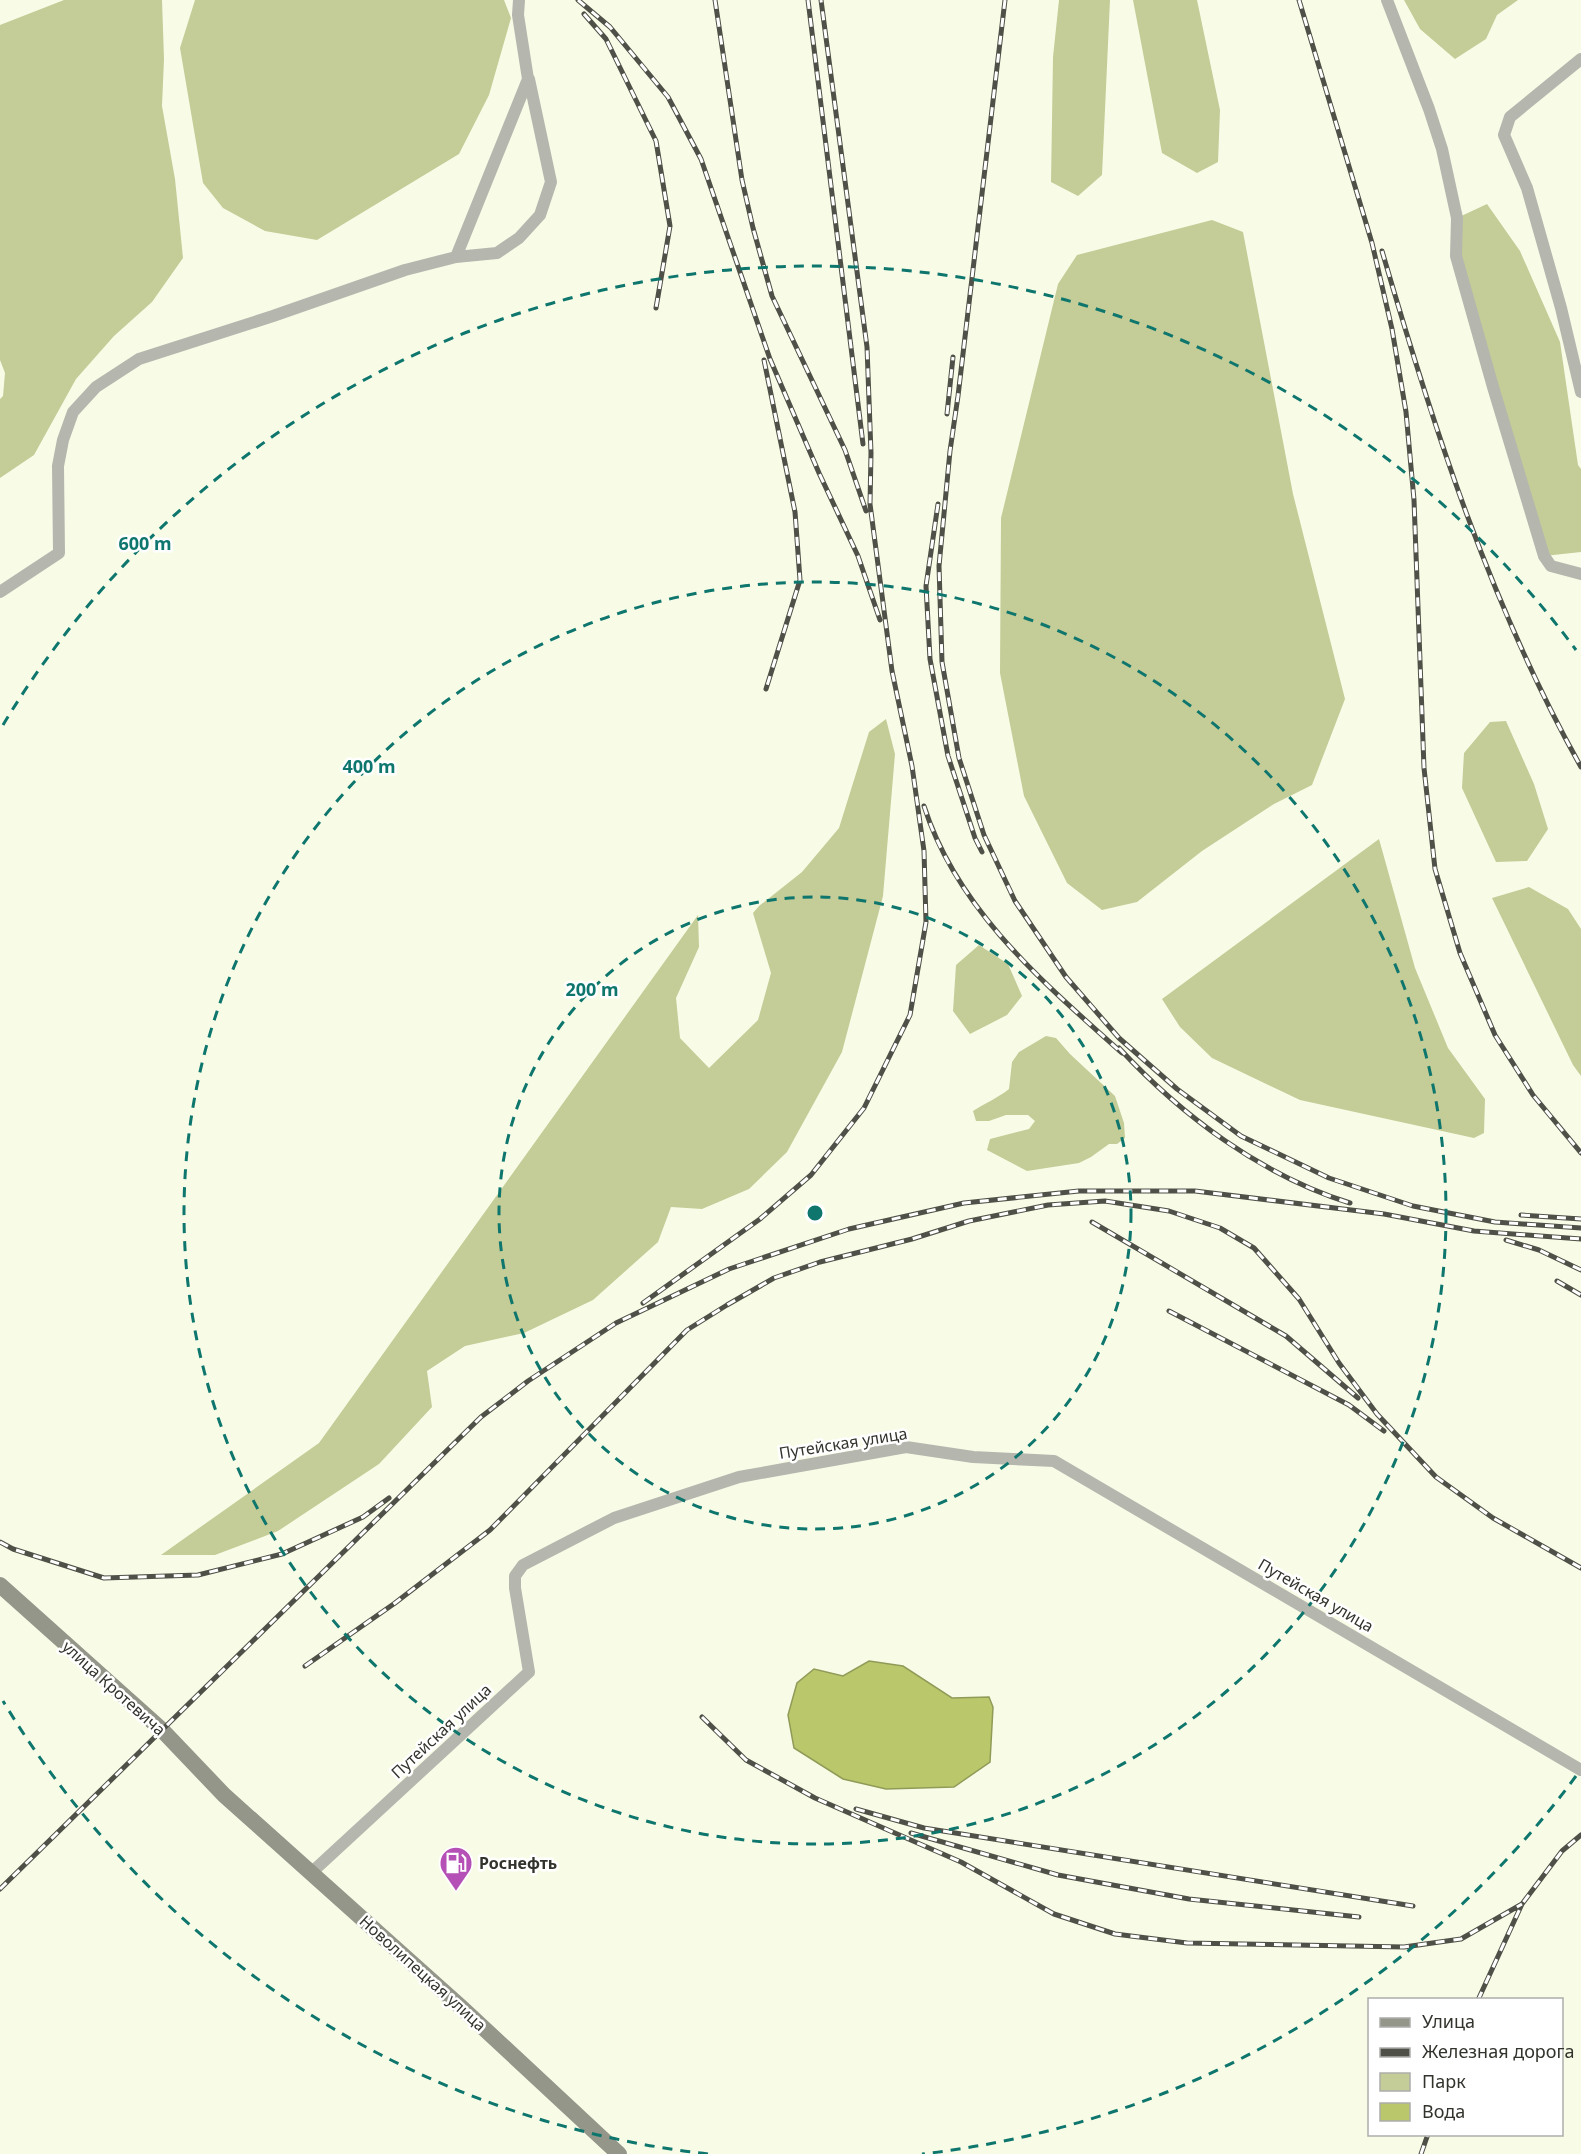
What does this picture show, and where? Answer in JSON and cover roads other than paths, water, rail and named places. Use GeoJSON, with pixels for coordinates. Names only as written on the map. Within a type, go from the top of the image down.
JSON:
{"type":"FeatureCollection","features":[{"type":"Feature","properties":{"kind":"street"},"geometry":{"type":"LineString","coordinates":[[0,592],[59,553],[58,466],[63,440],[73,412],[96,387],[139,359],[405,270],[456,257],[497,253],[519,238],[540,215],[551,182],[528,79],[519,0]]}},
{"type":"Feature","properties":{"kind":"street"},"geometry":{"type":"LineString","coordinates":[[1387,0],[1430,108],[1442,149],[1457,218],[1456,256],[1492,387],[1544,556],[1551,566],[1581,574]]}},
{"type":"Feature","properties":{"kind":"street"},"geometry":{"type":"LineString","coordinates":[[1581,59],[1510,117],[1504,135],[1527,188],[1561,308],[1581,392]]}},
{"type":"Feature","properties":{"kind":"street"},"geometry":{"type":"LineString","coordinates":[[456,257],[528,79]]}},
{"type":"Feature","properties":{"kind":"street","name":"Путейская улица"},"geometry":{"type":"LineString","coordinates":[[311,1873],[529,1672],[515,1588],[515,1576],[523,1564],[614,1518],[739,1476],[906,1447],[973,1457],[1054,1461],[1581,1770]]}},
{"type":"Feature","properties":{"kind":"street","name":"улица Кротевича"},"geometry":{"type":"LineString","coordinates":[[0,1585],[177,1743],[224,1795]]}},
{"type":"Feature","properties":{"kind":"street","name":"Новолипецкая улица"},"geometry":{"type":"LineString","coordinates":[[224,1795],[619,2154]]}},
{"type":"Feature","properties":{"kind":"water"},"geometry":{"type":"Polygon","coordinates":[[[869,1661],[903,1666],[952,1698],[989,1697],[993,1707],[990,1762],[954,1787],[886,1789],[843,1779],[794,1748],[788,1715],[797,1683],[814,1669],[843,1676],[869,1661]]]}},
{"type":"Feature","properties":{"kind":"railway"},"geometry":{"type":"LineString","coordinates":[[578,0],[610,27],[668,97],[701,159],[770,359],[858,556],[880,620]]}},
{"type":"Feature","properties":{"kind":"railway"},"geometry":{"type":"LineString","coordinates":[[715,0],[742,180],[772,296],[845,450],[866,511]]}},
{"type":"Feature","properties":{"kind":"railway"},"geometry":{"type":"LineString","coordinates":[[808,0],[863,444]]}},
{"type":"Feature","properties":{"kind":"railway"},"geometry":{"type":"LineString","coordinates":[[643,1303],[760,1219],[811,1175],[864,1108],[910,1015],[926,922],[924,851],[912,766],[892,671],[870,504],[871,453],[867,347],[821,0]]}},
{"type":"Feature","properties":{"kind":"railway"},"geometry":{"type":"LineString","coordinates":[[1005,0],[950,451],[939,566],[942,662],[959,758],[984,835],[1015,901],[1066,977],[1119,1038],[1177,1089],[1241,1136],[1329,1178],[1413,1206],[1495,1222],[1581,1228]]}},
{"type":"Feature","properties":{"kind":"railway"},"geometry":{"type":"LineString","coordinates":[[1299,0],[1372,243],[1392,329],[1406,412],[1414,500],[1424,768],[1435,869],[1460,953],[1495,1035],[1533,1095],[1581,1153]]}},
{"type":"Feature","properties":{"kind":"railway"},"geometry":{"type":"LineString","coordinates":[[584,14],[606,39],[656,141],[670,226],[656,308]]}},
{"type":"Feature","properties":{"kind":"railway"},"geometry":{"type":"LineString","coordinates":[[1382,251],[1422,384],[1467,515],[1519,643],[1581,767]]}},
{"type":"Feature","properties":{"kind":"railway"},"geometry":{"type":"LineString","coordinates":[[947,414],[953,357]]}},
{"type":"Feature","properties":{"kind":"railway"},"geometry":{"type":"LineString","coordinates":[[764,360],[795,512],[800,580],[766,689]]}},
{"type":"Feature","properties":{"kind":"railway"},"geometry":{"type":"LineString","coordinates":[[938,504],[926,586],[930,659],[948,756],[975,838],[982,852]]}},
{"type":"Feature","properties":{"kind":"railway"},"geometry":{"type":"LineString","coordinates":[[924,806],[939,844],[958,879],[981,911],[1034,972],[1122,1053]]}},
{"type":"Feature","properties":{"kind":"railway"},"geometry":{"type":"LineString","coordinates":[[1119,1048],[1143,1073],[1196,1120],[1254,1160],[1285,1177],[1350,1203]]}},
{"type":"Feature","properties":{"kind":"railway"},"geometry":{"type":"LineString","coordinates":[[0,1889],[481,1417],[528,1381],[616,1323],[729,1269],[849,1229],[964,1203],[1079,1191],[1195,1191],[1384,1214],[1474,1231],[1581,1239]]}},
{"type":"Feature","properties":{"kind":"railway"},"geometry":{"type":"LineString","coordinates":[[305,1666],[395,1603],[490,1530],[687,1330],[727,1305],[774,1278],[820,1262],[912,1239],[969,1221],[1048,1205],[1105,1201],[1169,1211],[1220,1228],[1254,1248],[1299,1299],[1339,1363],[1377,1414],[1436,1477],[1493,1518],[1581,1568]]}},
{"type":"Feature","properties":{"kind":"railway"},"geometry":{"type":"LineString","coordinates":[[1521,1215],[1581,1219]]}},
{"type":"Feature","properties":{"kind":"railway"},"geometry":{"type":"LineString","coordinates":[[1092,1222],[1286,1336],[1358,1398]]}},
{"type":"Feature","properties":{"kind":"railway"},"geometry":{"type":"LineString","coordinates":[[1506,1240],[1539,1250],[1581,1270]]}},
{"type":"Feature","properties":{"kind":"railway"},"geometry":{"type":"LineString","coordinates":[[1557,1281],[1581,1295]]}},
{"type":"Feature","properties":{"kind":"railway"},"geometry":{"type":"LineString","coordinates":[[1169,1311],[1349,1405],[1384,1431]]}},
{"type":"Feature","properties":{"kind":"railway"},"geometry":{"type":"LineString","coordinates":[[0,1542],[13,1549],[104,1578],[198,1575],[282,1554],[363,1517],[389,1498]]}},
{"type":"Feature","properties":{"kind":"railway"},"geometry":{"type":"LineString","coordinates":[[702,1717],[746,1760],[815,1798],[961,1862],[1054,1914],[1115,1934],[1187,1943],[1404,1947],[1461,1939],[1522,1904]]}},
{"type":"Feature","properties":{"kind":"railway"},"geometry":{"type":"LineString","coordinates":[[856,1809],[924,1828],[1413,1906]]}},
{"type":"Feature","properties":{"kind":"railway"},"geometry":{"type":"LineString","coordinates":[[911,1833],[1058,1875],[1189,1899],[1359,1917]]}},
{"type":"Feature","properties":{"kind":"railway"},"geometry":{"type":"LineString","coordinates":[[1479,1998],[1522,1904],[1562,1851],[1581,1835]]}},
{"type":"Feature","properties":{"kind":"railway"},"geometry":{"type":"LineString","coordinates":[[1421,2154],[1427,2136]]}},
{"type":"Feature","properties":{"kind":"place","name":"Роснефть"},"geometry":{"type":"Point","coordinates":[456,1892]}}]}
